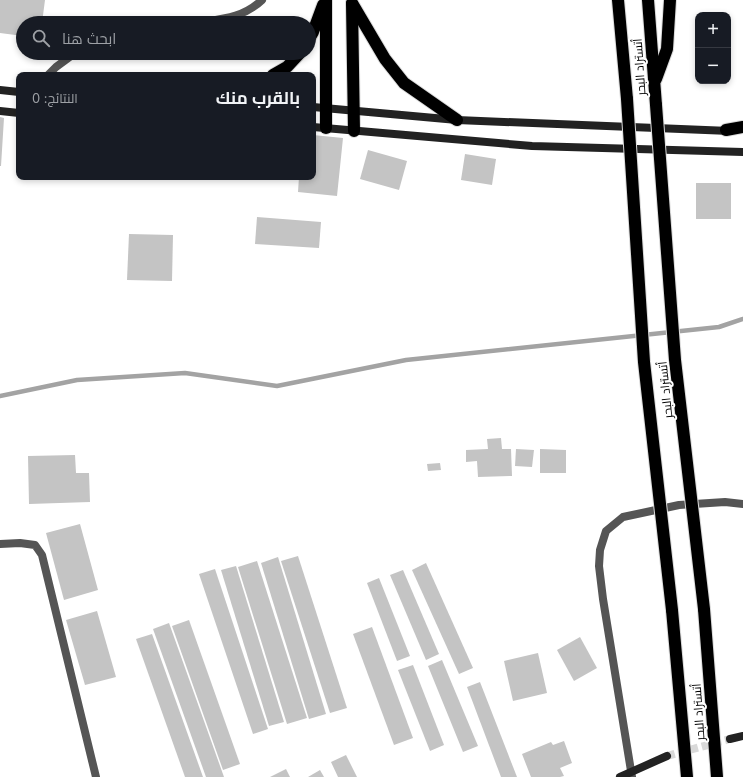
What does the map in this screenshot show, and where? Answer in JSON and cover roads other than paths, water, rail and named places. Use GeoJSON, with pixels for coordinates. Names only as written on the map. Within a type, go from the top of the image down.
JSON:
{"type":"FeatureCollection","features":[{"type":"Feature","properties":{"kind":"highway"},"geometry":{"type":"LineString","coordinates":[[316,25],[326,0]]}},
{"type":"Feature","properties":{"kind":"highway"},"geometry":{"type":"LineString","coordinates":[[326,0],[326,128]]}},
{"type":"Feature","properties":{"kind":"highway","name":"أتستراد البحر"},"geometry":{"type":"LineString","coordinates":[[618,0],[644,362],[672,610],[687,777]]}},
{"type":"Feature","properties":{"kind":"highway","name":"أتستراد البحر"},"geometry":{"type":"LineString","coordinates":[[648,0],[675,360],[704,609],[717,777]]}},
{"type":"Feature","properties":{"kind":"highway"},"geometry":{"type":"LineString","coordinates":[[654,84],[667,48],[670,0]]}},
{"type":"Feature","properties":{"kind":"highway"},"geometry":{"type":"LineString","coordinates":[[351,1],[355,111],[354,131]]}},
{"type":"Feature","properties":{"kind":"highway"},"geometry":{"type":"LineString","coordinates":[[351,1],[385,60],[404,83],[457,120]]}},
{"type":"Feature","properties":{"kind":"highway"},"geometry":{"type":"LineString","coordinates":[[278,72],[287,67],[294,60]]}},
{"type":"Feature","properties":{"kind":"highway"},"geometry":{"type":"LineString","coordinates":[[726,130],[743,127]]}},
{"type":"Feature","properties":{"kind":"main road"},"geometry":{"type":"LineString","coordinates":[[0,90],[16,92]]}},
{"type":"Feature","properties":{"kind":"main road"},"geometry":{"type":"LineString","coordinates":[[316,107],[457,120],[726,130],[743,132]]}},
{"type":"Feature","properties":{"kind":"main road"},"geometry":{"type":"LineString","coordinates":[[0,111],[16,113]]}},
{"type":"Feature","properties":{"kind":"main road"},"geometry":{"type":"LineString","coordinates":[[316,127],[532,146],[743,152]]}},
{"type":"Feature","properties":{"kind":"main road"},"geometry":{"type":"LineString","coordinates":[[730,739],[743,736]]}},
{"type":"Feature","properties":{"kind":"main road"},"geometry":{"type":"LineString","coordinates":[[620,777],[632,774],[667,756]]}},
{"type":"Feature","properties":{"kind":"street"},"geometry":{"type":"LineString","coordinates":[[238,16],[254,7],[262,0]]}},
{"type":"Feature","properties":{"kind":"street"},"geometry":{"type":"LineString","coordinates":[[51,72],[66,60]]}},
{"type":"Feature","properties":{"kind":"street"},"geometry":{"type":"LineString","coordinates":[[632,774],[603,599],[599,566],[600,550],[606,531],[623,517],[679,505],[725,502],[743,504]]}},
{"type":"Feature","properties":{"kind":"street"},"geometry":{"type":"LineString","coordinates":[[0,544],[20,543],[35,545],[42,555],[96,777]]}},
{"type":"Feature","properties":{"kind":"waterway"},"geometry":{"type":"LineString","coordinates":[[0,396],[77,380],[185,373],[277,386],[406,360],[719,327],[743,319]]}},
{"type":"Feature","properties":{"kind":"tunnel"},"geometry":{"type":"LineString","coordinates":[[667,756],[730,739]]}}]}
